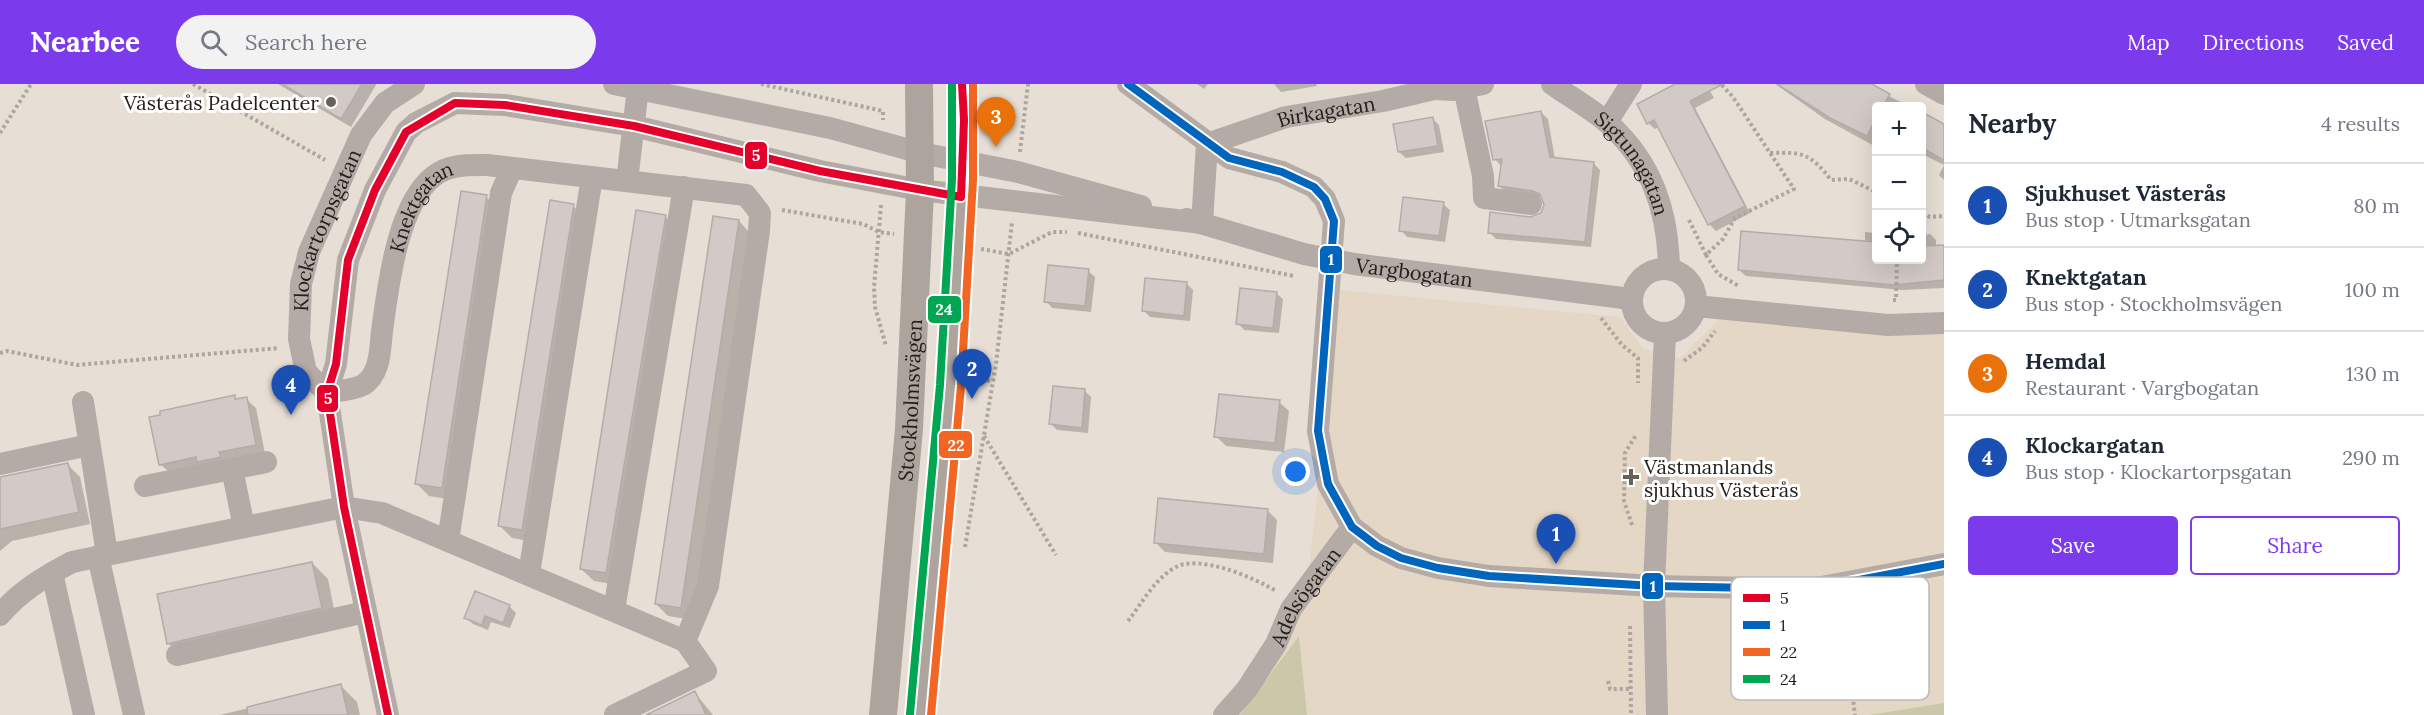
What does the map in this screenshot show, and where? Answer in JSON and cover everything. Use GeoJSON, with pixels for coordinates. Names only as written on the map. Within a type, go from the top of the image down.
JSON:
{"type":"FeatureCollection","features":[{"type":"Feature","properties":{"kind":"main road","name":"Stockholmsvägen"},"geometry":{"type":"LineString","coordinates":[[883,715],[909,429],[920,190],[919,84]]}},
{"type":"Feature","properties":{"kind":"main road","name":"Stockholmsvägen"},"geometry":{"type":"LineString","coordinates":[[921,715],[946,446],[963,160],[962,84]]}},
{"type":"Feature","properties":{"kind":"street","name":"Klockartorpsgatan"},"geometry":{"type":"LineString","coordinates":[[327,393],[306,372],[301,346],[299,307],[309,252],[361,135],[385,103],[414,84]]}},
{"type":"Feature","properties":{"kind":"street"},"geometry":{"type":"LineString","coordinates":[[614,84],[830,128],[921,153]]}},
{"type":"Feature","properties":{"kind":"street","name":"Adelsögatan"},"geometry":{"type":"LineString","coordinates":[[1128,84],[1229,158],[1282,172],[1314,187],[1325,199],[1334,221],[1318,431],[1328,484],[1352,527],[1291,609],[1276,644],[1247,689],[1224,715]]}},
{"type":"Feature","properties":{"kind":"street","name":"Sigtunagatan"},"geometry":{"type":"LineString","coordinates":[[1552,84],[1608,122],[1647,169],[1659,195],[1665,220],[1669,268]]}},
{"type":"Feature","properties":{"kind":"street"},"geometry":{"type":"LineString","coordinates":[[1608,122],[1631,84]]}},
{"type":"Feature","properties":{"kind":"street"},"geometry":{"type":"LineString","coordinates":[[1926,84],[1944,94]]}},
{"type":"Feature","properties":{"kind":"street","name":"Birkagatan"},"geometry":{"type":"LineString","coordinates":[[1207,144],[1286,117],[1383,101],[1431,86],[1474,86]]}},
{"type":"Feature","properties":{"kind":"street"},"geometry":{"type":"LineString","coordinates":[[1474,86],[1484,198],[1531,204]]}},
{"type":"Feature","properties":{"kind":"street"},"geometry":{"type":"LineString","coordinates":[[627,181],[638,88]]}},
{"type":"Feature","properties":{"kind":"street","name":"Klockartorpsgatan"},"geometry":{"type":"LineString","coordinates":[[388,715],[344,507],[327,393],[336,364],[348,260],[375,190],[406,132],[452,93]]}},
{"type":"Feature","properties":{"kind":"street"},"geometry":{"type":"LineString","coordinates":[[452,93],[505,105],[634,126],[820,171],[920,190]]}},
{"type":"Feature","properties":{"kind":"street"},"geometry":{"type":"LineString","coordinates":[[1202,223],[1207,144]]}},
{"type":"Feature","properties":{"kind":"street","name":"Vargbogatan"},"geometry":{"type":"LineString","coordinates":[[921,153],[963,160],[1092,191],[1304,254],[1332,270],[1631,299]]}},
{"type":"Feature","properties":{"kind":"street","name":"Knektgatan"},"geometry":{"type":"LineString","coordinates":[[327,393],[364,385],[378,368],[388,287],[405,222],[418,196],[434,176],[458,165],[513,168],[746,195],[759,211]]}},
{"type":"Feature","properties":{"kind":"street"},"geometry":{"type":"LineString","coordinates":[[448,540],[501,192],[513,168]]}},
{"type":"Feature","properties":{"kind":"street"},"geometry":{"type":"LineString","coordinates":[[529,574],[592,177]]}},
{"type":"Feature","properties":{"kind":"street"},"geometry":{"type":"LineString","coordinates":[[614,610],[684,187]]}},
{"type":"Feature","properties":{"kind":"street","name":"Vargbogatan"},"geometry":{"type":"LineString","coordinates":[[920,190],[961,197],[1202,223]]}},
{"type":"Feature","properties":{"kind":"street"},"geometry":{"type":"LineString","coordinates":[[685,641],[708,586],[759,211]]}},
{"type":"Feature","properties":{"kind":"street"},"geometry":{"type":"LineString","coordinates":[[1707,307],[1683,328],[1665,334],[1652,332],[1643,327],[1635,316],[1631,299],[1641,277],[1654,269],[1669,268],[1684,275],[1707,307],[1888,325],[1944,323]]}},
{"type":"Feature","properties":{"kind":"street"},"geometry":{"type":"LineString","coordinates":[[1658,715],[1654,586],[1674,361],[1665,334]]}},
{"type":"Feature","properties":{"kind":"street"},"geometry":{"type":"LineString","coordinates":[[83,402],[102,555],[134,715]]}},
{"type":"Feature","properties":{"kind":"street"},"geometry":{"type":"LineString","coordinates":[[0,464],[89,445]]}},
{"type":"Feature","properties":{"kind":"street"},"geometry":{"type":"LineString","coordinates":[[145,486],[266,462]]}},
{"type":"Feature","properties":{"kind":"street"},"geometry":{"type":"LineString","coordinates":[[232,469],[243,527]]}},
{"type":"Feature","properties":{"kind":"street"},"geometry":{"type":"LineString","coordinates":[[0,615],[19,595],[72,562],[344,507],[382,513],[685,641],[706,671],[615,715]]}},
{"type":"Feature","properties":{"kind":"street"},"geometry":{"type":"LineString","coordinates":[[1352,527],[1377,546],[1401,558],[1438,568],[1489,576],[1630,585],[1731,587]]}},
{"type":"Feature","properties":{"kind":"street"},"geometry":{"type":"LineString","coordinates":[[1875,577],[1944,564]]}},
{"type":"Feature","properties":{"kind":"street"},"geometry":{"type":"LineString","coordinates":[[52,573],[84,715]]}},
{"type":"Feature","properties":{"kind":"street"},"geometry":{"type":"LineString","coordinates":[[177,655],[365,612]]}},
{"type":"Feature","properties":{"kind":"path"},"geometry":{"type":"LineString","coordinates":[[0,134],[31,84]]}},
{"type":"Feature","properties":{"kind":"path"},"geometry":{"type":"LineString","coordinates":[[193,84],[345,169]]}},
{"type":"Feature","properties":{"kind":"path"},"geometry":{"type":"LineString","coordinates":[[1706,255],[1723,239],[1735,218],[1794,189],[1733,97],[1721,84]]}},
{"type":"Feature","properties":{"kind":"path"},"geometry":{"type":"LineString","coordinates":[[1770,153],[1799,152],[1818,163],[1832,180],[1849,179],[1872,190]]}},
{"type":"Feature","properties":{"kind":"path"},"geometry":{"type":"LineString","coordinates":[[759,211],[767,207],[863,224],[879,232],[874,267],[875,307],[887,353]]}},
{"type":"Feature","properties":{"kind":"path"},"geometry":{"type":"LineString","coordinates":[[1926,215],[1944,216]]}},
{"type":"Feature","properties":{"kind":"path"},"geometry":{"type":"LineString","coordinates":[[1688,218],[1718,274],[1743,288]]}},
{"type":"Feature","properties":{"kind":"path"},"geometry":{"type":"LineString","coordinates":[[965,548],[993,381],[1009,254],[1052,232],[1069,232],[1287,276],[1332,270]]}},
{"type":"Feature","properties":{"kind":"path"},"geometry":{"type":"LineString","coordinates":[[1884,300],[1896,300],[1897,264]]}},
{"type":"Feature","properties":{"kind":"path"},"geometry":{"type":"LineString","coordinates":[[1595,309],[1612,334],[1638,358],[1674,361],[1695,356],[1718,325],[1707,307],[1725,278]]}},
{"type":"Feature","properties":{"kind":"path"},"geometry":{"type":"LineString","coordinates":[[0,353],[7,351],[77,365],[301,346]]}},
{"type":"Feature","properties":{"kind":"path"},"geometry":{"type":"LineString","coordinates":[[1638,358],[1638,390]]}},
{"type":"Feature","properties":{"kind":"path"},"geometry":{"type":"LineString","coordinates":[[1674,361],[1684,372]]}},
{"type":"Feature","properties":{"kind":"path"},"geometry":{"type":"LineString","coordinates":[[974,380],[993,381]]}},
{"type":"Feature","properties":{"kind":"path"},"geometry":{"type":"LineString","coordinates":[[1632,536],[1632,525],[1624,501],[1625,453],[1636,437],[1637,430]]}},
{"type":"Feature","properties":{"kind":"path"},"geometry":{"type":"LineString","coordinates":[[984,436],[1056,555]]}},
{"type":"Feature","properties":{"kind":"path"},"geometry":{"type":"LineString","coordinates":[[976,443],[983,443]]}},
{"type":"Feature","properties":{"kind":"path"},"geometry":{"type":"LineString","coordinates":[[1128,621],[1160,578],[1177,566],[1200,564],[1230,570],[1257,579],[1278,592],[1291,609]]}},
{"type":"Feature","properties":{"kind":"path"},"geometry":{"type":"LineString","coordinates":[[1630,585],[1631,715]]}},
{"type":"Feature","properties":{"kind":"path"},"geometry":{"type":"LineString","coordinates":[[1608,681],[1610,689],[1630,689]]}},
{"type":"Feature","properties":{"kind":"path"},"geometry":{"type":"LineString","coordinates":[[1853,700],[1855,715]]}},
{"type":"Feature","properties":{"kind":"shaded area","name":"Västmanlands sjukhus Västerås"},"geometry":{"type":"Polygon","coordinates":[[[1340,290],[1620,317],[1643,348],[1680,358],[1720,318],[1944,326],[1944,715],[1230,715],[1306,597],[1340,290]]]}},
{"type":"Feature","properties":{"kind":"shaded area"},"geometry":{"type":"Polygon","coordinates":[[[1299,636],[1307,715],[1240,715],[1299,636]]]}},
{"type":"Feature","properties":{"kind":"shaded area"},"geometry":{"type":"Polygon","coordinates":[[[1944,703],[1944,715],[1869,715],[1944,703]]]}},
{"type":"Feature","properties":{"kind":"building","name":"Västerås Padelcenter"},"geometry":{"type":"Polygon","coordinates":[[[282,84],[362,84],[341,119],[282,84]]]}},
{"type":"Feature","properties":{"kind":"building"},"geometry":{"type":"Polygon","coordinates":[[[1675,84],[1723,84],[1690,101],[1745,206],[1708,225],[1654,120],[1647,124],[1637,104],[1675,84]]]}},
{"type":"Feature","properties":{"kind":"building"},"geometry":{"type":"Polygon","coordinates":[[[1777,84],[1872,84],[1890,94],[1885,102],[1872,102],[1872,126],[1867,136],[1830,118],[1777,84]]]}},
{"type":"Feature","properties":{"kind":"building"},"geometry":{"type":"Polygon","coordinates":[[[1541,111],[1550,157],[1594,162],[1585,242],[1488,233],[1490,212],[1530,217],[1541,213],[1544,205],[1540,194],[1533,191],[1498,186],[1502,159],[1493,160],[1485,121],[1541,111]]]}},
{"type":"Feature","properties":{"kind":"building"},"geometry":{"type":"Polygon","coordinates":[[[1926,114],[1944,124],[1944,160],[1926,150],[1926,114]]]}},
{"type":"Feature","properties":{"kind":"building"},"geometry":{"type":"Polygon","coordinates":[[[1433,117],[1438,146],[1398,152],[1393,124],[1433,117]]]}},
{"type":"Feature","properties":{"kind":"building"},"geometry":{"type":"Polygon","coordinates":[[[461,191],[487,195],[442,488],[415,484],[461,191]]]}},
{"type":"Feature","properties":{"kind":"building"},"geometry":{"type":"Polygon","coordinates":[[[1403,197],[1444,202],[1439,236],[1399,231],[1403,197]]]}},
{"type":"Feature","properties":{"kind":"building"},"geometry":{"type":"Polygon","coordinates":[[[550,200],[574,204],[522,530],[498,526],[550,200]]]}},
{"type":"Feature","properties":{"kind":"building"},"geometry":{"type":"Polygon","coordinates":[[[636,210],[666,215],[606,573],[580,569],[636,210]]]}},
{"type":"Feature","properties":{"kind":"building"},"geometry":{"type":"Polygon","coordinates":[[[713,216],[739,220],[681,608],[655,604],[713,216]]]}},
{"type":"Feature","properties":{"kind":"building"},"geometry":{"type":"Polygon","coordinates":[[[1741,231],[1872,242],[1872,264],[1926,264],[1926,246],[1944,245],[1944,280],[1894,285],[1738,270],[1741,231]]]}},
{"type":"Feature","properties":{"kind":"building"},"geometry":{"type":"Polygon","coordinates":[[[1048,265],[1089,269],[1085,306],[1044,302],[1048,265]]]}},
{"type":"Feature","properties":{"kind":"building"},"geometry":{"type":"Polygon","coordinates":[[[1145,278],[1187,282],[1184,316],[1142,311],[1145,278]]]}},
{"type":"Feature","properties":{"kind":"building"},"geometry":{"type":"Polygon","coordinates":[[[1240,288],[1277,292],[1273,328],[1236,324],[1240,288]]]}},
{"type":"Feature","properties":{"kind":"building"},"geometry":{"type":"Polygon","coordinates":[[[1053,386],[1085,389],[1082,428],[1049,424],[1053,386]]]}},
{"type":"Feature","properties":{"kind":"building"},"geometry":{"type":"Polygon","coordinates":[[[1219,394],[1280,400],[1275,443],[1214,437],[1219,394]]]}},
{"type":"Feature","properties":{"kind":"building"},"geometry":{"type":"Polygon","coordinates":[[[235,395],[235,399],[247,397],[256,445],[219,452],[221,457],[197,462],[196,457],[159,465],[149,417],[160,415],[160,411],[235,395]]]}},
{"type":"Feature","properties":{"kind":"building"},"geometry":{"type":"Polygon","coordinates":[[[68,463],[79,512],[0,529],[0,477],[68,463]]]}},
{"type":"Feature","properties":{"kind":"building"},"geometry":{"type":"Polygon","coordinates":[[[1158,498],[1268,509],[1264,554],[1154,543],[1158,498]]]}},
{"type":"Feature","properties":{"kind":"building"},"geometry":{"type":"Polygon","coordinates":[[[312,562],[322,608],[167,644],[157,594],[312,562]]]}},
{"type":"Feature","properties":{"kind":"building"},"geometry":{"type":"Polygon","coordinates":[[[475,591],[510,605],[503,623],[485,616],[482,625],[464,618],[475,591]]]}},
{"type":"Feature","properties":{"kind":"building"},"geometry":{"type":"Polygon","coordinates":[[[341,684],[348,715],[248,715],[247,707],[341,684]]]}},
{"type":"Feature","properties":{"kind":"building"},"geometry":{"type":"Polygon","coordinates":[[[695,691],[706,715],[646,715],[695,691]]]}},
{"type":"Feature","properties":{"kind":"transit line","name":"24"},"geometry":{"type":"LineString","coordinates":[[910,714],[940,385],[952,179],[952,84]]}},
{"type":"Feature","properties":{"kind":"transit line","name":"5"},"geometry":{"type":"LineString","coordinates":[[388,715],[344,507],[327,393],[336,364],[348,260],[375,190],[406,132],[455,103],[505,105],[634,126],[820,171],[961,197],[964,120],[962,84]]}},
{"type":"Feature","properties":{"kind":"transit line","name":"22"},"geometry":{"type":"LineString","coordinates":[[931,715],[961,386],[973,180],[973,84]]}},
{"type":"Feature","properties":{"kind":"transit line","name":"1"},"geometry":{"type":"LineString","coordinates":[[1128,84],[1229,158],[1282,172],[1314,187],[1325,199],[1334,221],[1318,431],[1328,484],[1352,527],[1377,546],[1401,558],[1438,568],[1489,576],[1654,586],[1731,587]]}},
{"type":"Feature","properties":{"kind":"transit line","name":"1"},"geometry":{"type":"LineString","coordinates":[[1875,577],[1944,564]]}},
{"type":"Feature","properties":{"kind":"place","name":"Västerås Padelcenter"},"geometry":{"type":"Point","coordinates":[331,102]}},
{"type":"Feature","properties":{"kind":"place","name":"Hemdal"},"geometry":{"type":"Point","coordinates":[996,147]}},
{"type":"Feature","properties":{"kind":"place","name":"Knektgatan"},"geometry":{"type":"Point","coordinates":[972,399]}},
{"type":"Feature","properties":{"kind":"place","name":"Klockargatan"},"geometry":{"type":"Point","coordinates":[291,415]}},
{"type":"Feature","properties":{"kind":"place","name":"Västmanlands sjukhus Västerås"},"geometry":{"type":"Point","coordinates":[1631,477]}},
{"type":"Feature","properties":{"kind":"place","name":"Sjukhuset Västerås"},"geometry":{"type":"Point","coordinates":[1556,564]}}]}
